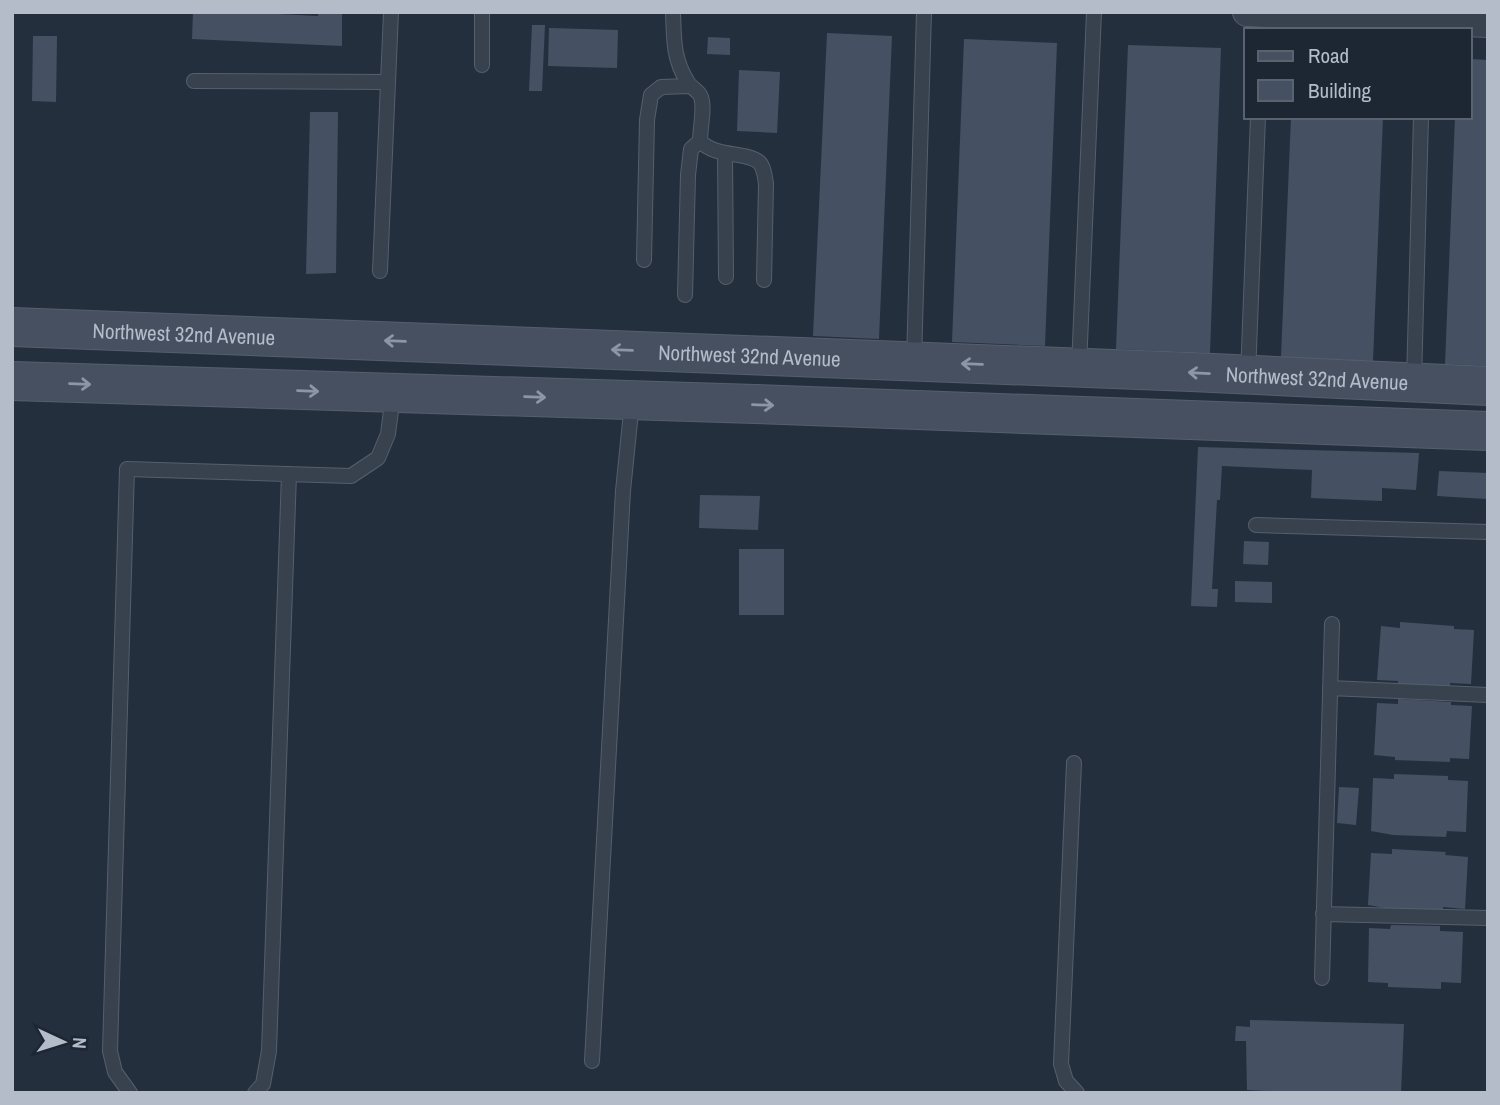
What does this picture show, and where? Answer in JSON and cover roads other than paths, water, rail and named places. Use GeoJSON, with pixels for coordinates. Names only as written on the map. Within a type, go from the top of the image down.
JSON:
{"type":"FeatureCollection","features":[{"type":"Feature","properties":{"kind":"main road","name":"Northwest 32nd Avenue"},"geometry":{"type":"LineString","coordinates":[[12,327],[1488,386]]}},
{"type":"Feature","properties":{"kind":"main road"},"geometry":{"type":"LineString","coordinates":[[12,381],[1488,431]]}},
{"type":"Feature","properties":{"kind":"street"},"geometry":{"type":"LineString","coordinates":[[1247,12],[1424,25],[1488,23]]}},
{"type":"Feature","properties":{"kind":"lane"},"geometry":{"type":"LineString","coordinates":[[380,271],[391,12]]}},
{"type":"Feature","properties":{"kind":"lane"},"geometry":{"type":"LineString","coordinates":[[482,12],[482,65]]}},
{"type":"Feature","properties":{"kind":"lane"},"geometry":{"type":"LineString","coordinates":[[673,12],[674,45],[679,68],[702,101],[700,141],[706,148],[759,162],[764,170],[764,280]]}},
{"type":"Feature","properties":{"kind":"lane"},"geometry":{"type":"LineString","coordinates":[[914,362],[924,12]]}},
{"type":"Feature","properties":{"kind":"lane"},"geometry":{"type":"LineString","coordinates":[[1079,368],[1094,12]]}},
{"type":"Feature","properties":{"kind":"lane"},"geometry":{"type":"LineString","coordinates":[[194,81],[388,82]]}},
{"type":"Feature","properties":{"kind":"lane"},"geometry":{"type":"LineString","coordinates":[[644,260],[647,120],[651,95],[661,87],[689,86]]}},
{"type":"Feature","properties":{"kind":"lane"},"geometry":{"type":"LineString","coordinates":[[1248,375],[1258,119]]}},
{"type":"Feature","properties":{"kind":"lane"},"geometry":{"type":"LineString","coordinates":[[1414,383],[1421,119]]}},
{"type":"Feature","properties":{"kind":"lane"},"geometry":{"type":"LineString","coordinates":[[685,295],[691,149],[700,141]]}},
{"type":"Feature","properties":{"kind":"lane"},"geometry":{"type":"LineString","coordinates":[[725,153],[726,277]]}},
{"type":"Feature","properties":{"kind":"lane"},"geometry":{"type":"LineString","coordinates":[[130,1093],[115,1072],[110,1051],[127,469],[351,475],[378,458],[388,434],[393,393]]}},
{"type":"Feature","properties":{"kind":"lane"},"geometry":{"type":"LineString","coordinates":[[592,1060],[622,505],[632,400]]}},
{"type":"Feature","properties":{"kind":"lane"},"geometry":{"type":"LineString","coordinates":[[256,1093],[263,1084],[269,1051],[289,474]]}},
{"type":"Feature","properties":{"kind":"lane"},"geometry":{"type":"LineString","coordinates":[[1256,526],[1488,532]]}},
{"type":"Feature","properties":{"kind":"lane"},"geometry":{"type":"LineString","coordinates":[[1322,978],[1332,624]]}},
{"type":"Feature","properties":{"kind":"lane"},"geometry":{"type":"LineString","coordinates":[[1330,688],[1488,695]]}},
{"type":"Feature","properties":{"kind":"lane"},"geometry":{"type":"LineString","coordinates":[[1074,763],[1061,1064],[1066,1081],[1077,1093]]}},
{"type":"Feature","properties":{"kind":"lane"},"geometry":{"type":"LineString","coordinates":[[1323,914],[1488,918]]}}]}
